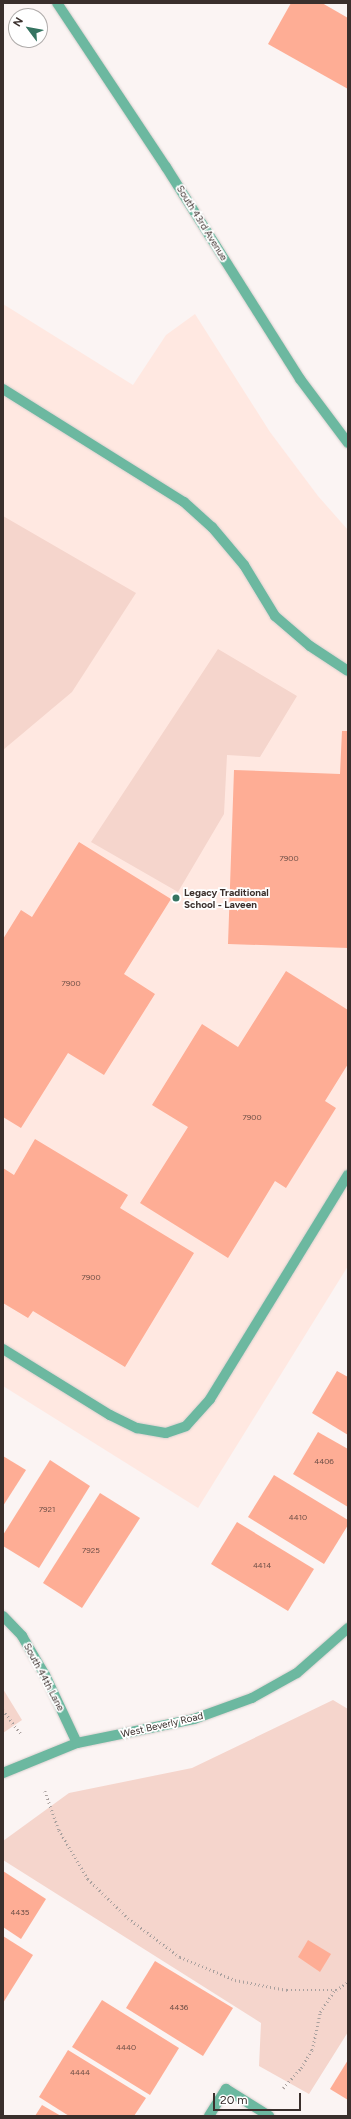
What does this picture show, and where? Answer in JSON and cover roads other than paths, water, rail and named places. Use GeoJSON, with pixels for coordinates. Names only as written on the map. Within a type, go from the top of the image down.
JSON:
{"type":"FeatureCollection","features":[{"type":"Feature","properties":{"kind":"street","name":"South 43rd Avenue"},"geometry":{"type":"LineString","coordinates":[[57,3],[166,167],[300,379],[348,443]]}},
{"type":"Feature","properties":{"kind":"street"},"geometry":{"type":"LineString","coordinates":[[3,389],[184,502],[212,527],[244,565],[275,616],[310,646],[348,671]]}},
{"type":"Feature","properties":{"kind":"street"},"geometry":{"type":"LineString","coordinates":[[3,1349],[110,1415],[137,1428],[166,1433],[186,1426],[210,1399],[348,1175]]}},
{"type":"Feature","properties":{"kind":"street","name":"South 44th Lane"},"geometry":{"type":"LineString","coordinates":[[3,1616],[22,1636],[45,1675],[77,1743]]}},
{"type":"Feature","properties":{"kind":"street","name":"West Beverly Road"},"geometry":{"type":"LineString","coordinates":[[3,1773],[77,1743],[194,1719],[252,1698],[297,1674],[348,1628]]}},
{"type":"Feature","properties":{"kind":"street"},"geometry":{"type":"LineString","coordinates":[[209,2116],[226,2089],[269,2116]]}},
{"type":"Feature","properties":{"kind":"place","name":"Legacy Traditional School - Laveen"},"geometry":{"type":"Point","coordinates":[176,898]}}]}
